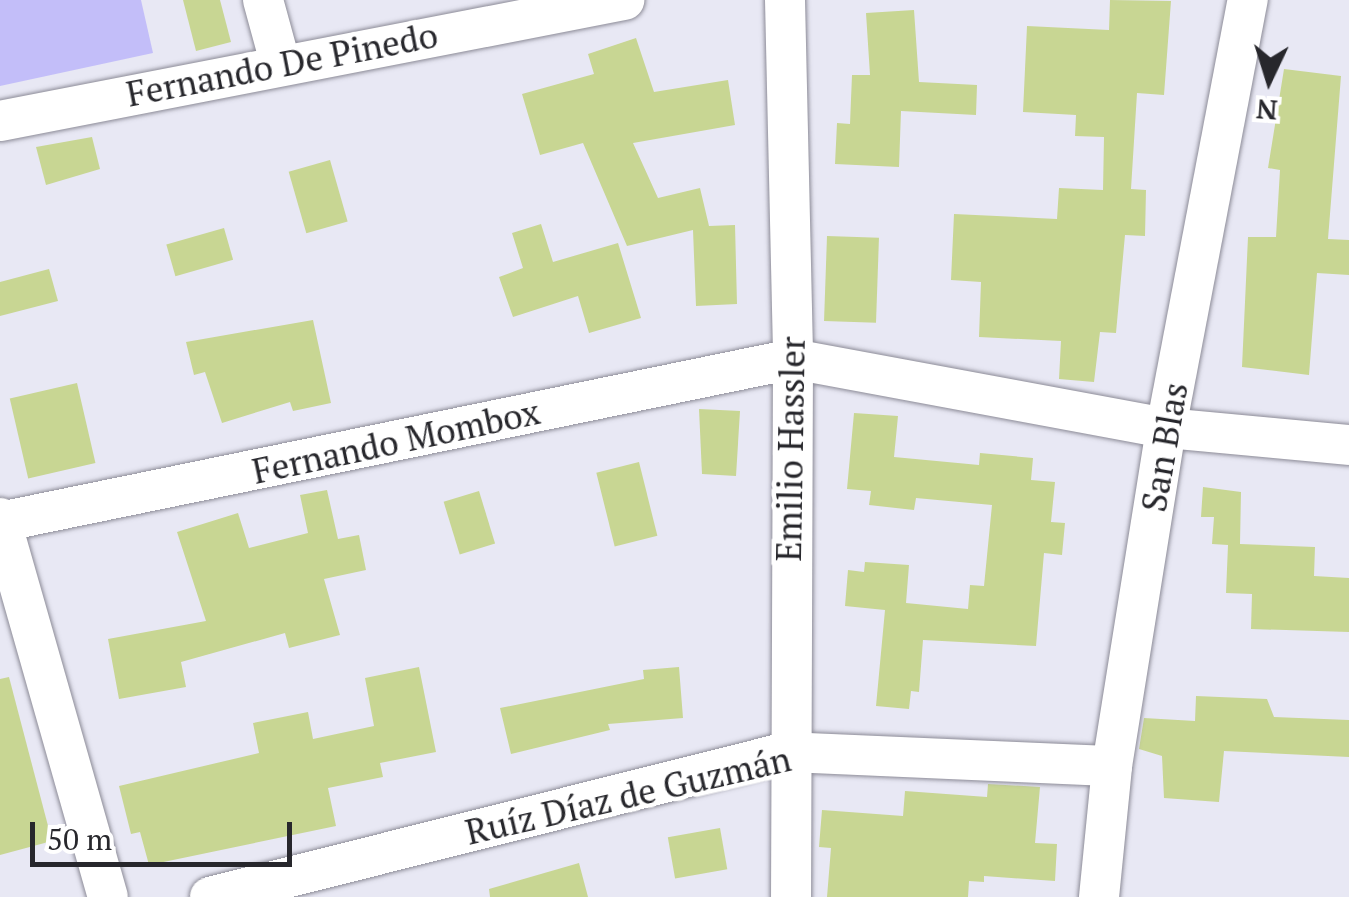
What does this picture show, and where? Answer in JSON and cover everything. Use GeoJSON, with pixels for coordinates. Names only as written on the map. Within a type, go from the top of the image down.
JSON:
{"type":"FeatureCollection","features":[{"type":"Feature","properties":{"kind":"street"},"geometry":{"type":"LineString","coordinates":[[264,0],[280,62]]}},
{"type":"Feature","properties":{"kind":"street","name":"Fernando De Pinedo"},"geometry":{"type":"LineString","coordinates":[[0,121],[280,62],[624,0]]}},
{"type":"Feature","properties":{"kind":"street","name":"Emilio Hassler"},"geometry":{"type":"LineString","coordinates":[[785,0],[792,360],[787,752],[791,897]]}},
{"type":"Feature","properties":{"kind":"street","name":"San Blas"},"geometry":{"type":"LineString","coordinates":[[1099,897],[1112,766],[1166,428],[1248,0]]}},
{"type":"Feature","properties":{"kind":"street"},"geometry":{"type":"LineString","coordinates":[[792,360],[1166,428],[1349,445]]}},
{"type":"Feature","properties":{"kind":"street","name":"Fernando Mombox"},"geometry":{"type":"LineString","coordinates":[[0,521],[792,360]]}},
{"type":"Feature","properties":{"kind":"street"},"geometry":{"type":"LineString","coordinates":[[0,521],[108,897]]}},
{"type":"Feature","properties":{"kind":"street","name":"Ruíz Díaz de Guzmán"},"geometry":{"type":"LineString","coordinates":[[210,897],[787,752],[1112,766]]}},
{"type":"Feature","properties":{"kind":"shaded area"},"geometry":{"type":"Polygon","coordinates":[[[0,0],[141,0],[153,53],[0,86],[0,0]]]}},
{"type":"Feature","properties":{"kind":"building"},"geometry":{"type":"Polygon","coordinates":[[[183,0],[220,0],[231,42],[196,51],[183,0]]]}},
{"type":"Feature","properties":{"kind":"building"},"geometry":{"type":"Polygon","coordinates":[[[1110,0],[1171,1],[1164,95],[1137,93],[1131,189],[1146,190],[1145,236],[1125,235],[1116,333],[1100,332],[1094,382],[1059,379],[1061,341],[979,337],[981,282],[951,280],[954,214],[1057,219],[1059,188],[1103,190],[1104,137],[1075,136],[1076,115],[1023,112],[1027,26],[1109,30],[1110,0]]]}},
{"type":"Feature","properties":{"kind":"building"},"geometry":{"type":"Polygon","coordinates":[[[914,10],[919,82],[977,85],[976,115],[901,111],[899,167],[835,164],[837,123],[850,124],[852,75],[870,75],[866,13],[914,10]]]}},
{"type":"Feature","properties":{"kind":"building"},"geometry":{"type":"Polygon","coordinates":[[[636,38],[654,92],[728,80],[735,125],[633,143],[658,198],[700,188],[709,226],[735,225],[737,304],[696,306],[693,230],[627,246],[583,143],[540,155],[522,94],[594,74],[588,54],[636,38]]]}},
{"type":"Feature","properties":{"kind":"building"},"geometry":{"type":"Polygon","coordinates":[[[1284,69],[1341,76],[1328,239],[1349,240],[1349,275],[1317,273],[1309,375],[1242,367],[1248,237],[1276,237],[1280,170],[1268,168],[1284,69]]]}},
{"type":"Feature","properties":{"kind":"building"},"geometry":{"type":"Polygon","coordinates":[[[92,137],[100,169],[46,185],[36,147],[92,137]]]}},
{"type":"Feature","properties":{"kind":"building"},"geometry":{"type":"Polygon","coordinates":[[[330,160],[348,222],[306,233],[289,172],[330,160]]]}},
{"type":"Feature","properties":{"kind":"building"},"geometry":{"type":"Polygon","coordinates":[[[541,224],[553,262],[618,243],[641,318],[589,333],[578,296],[513,317],[499,277],[523,268],[512,233],[541,224]]]}},
{"type":"Feature","properties":{"kind":"building"},"geometry":{"type":"Polygon","coordinates":[[[224,228],[233,260],[175,276],[166,245],[224,228]]]}},
{"type":"Feature","properties":{"kind":"building"},"geometry":{"type":"Polygon","coordinates":[[[827,236],[879,238],[876,323],[824,321],[827,236]]]}},
{"type":"Feature","properties":{"kind":"building"},"geometry":{"type":"Polygon","coordinates":[[[49,269],[58,301],[0,316],[0,282],[49,269]]]}},
{"type":"Feature","properties":{"kind":"building"},"geometry":{"type":"Polygon","coordinates":[[[313,320],[331,403],[293,411],[290,402],[222,423],[205,372],[194,375],[186,342],[313,320]]]}},
{"type":"Feature","properties":{"kind":"building"},"geometry":{"type":"Polygon","coordinates":[[[77,383],[95,463],[28,478],[10,399],[77,383]]]}},
{"type":"Feature","properties":{"kind":"building"},"geometry":{"type":"Polygon","coordinates":[[[699,409],[740,411],[736,476],[702,474],[699,409]]]}},
{"type":"Feature","properties":{"kind":"building"},"geometry":{"type":"Polygon","coordinates":[[[854,413],[898,416],[894,457],[979,465],[980,453],[1033,458],[1031,480],[1055,482],[1051,522],[1065,523],[1062,555],[1044,553],[1036,646],[923,640],[919,692],[911,691],[909,709],[876,706],[885,610],[845,606],[848,570],[864,572],[865,562],[909,565],[906,603],[968,609],[970,585],[984,586],[992,505],[916,498],[914,510],[869,505],[871,491],[847,489],[854,413]]]}},
{"type":"Feature","properties":{"kind":"building"},"geometry":{"type":"Polygon","coordinates":[[[639,462],[657,536],[615,546],[596,473],[639,462]]]}},
{"type":"Feature","properties":{"kind":"building"},"geometry":{"type":"Polygon","coordinates":[[[1203,487],[1241,492],[1240,544],[1315,547],[1314,576],[1349,578],[1349,632],[1251,629],[1252,594],[1226,593],[1228,545],[1212,544],[1214,517],[1201,517],[1203,487]]]}},
{"type":"Feature","properties":{"kind":"building"},"geometry":{"type":"Polygon","coordinates":[[[327,490],[338,539],[359,535],[366,570],[324,579],[340,635],[289,648],[285,633],[181,662],[186,687],[119,699],[108,639],[206,621],[177,532],[238,513],[249,548],[308,533],[300,495],[327,490]]]}},
{"type":"Feature","properties":{"kind":"building"},"geometry":{"type":"Polygon","coordinates":[[[479,491],[495,544],[460,554],[444,502],[479,491]]]}},
{"type":"Feature","properties":{"kind":"building"},"geometry":{"type":"Polygon","coordinates":[[[419,667],[436,752],[380,763],[383,777],[328,788],[336,826],[149,865],[140,832],[131,834],[119,786],[259,753],[253,723],[308,712],[313,739],[374,726],[365,678],[419,667]]]}},
{"type":"Feature","properties":{"kind":"building"},"geometry":{"type":"Polygon","coordinates":[[[679,667],[683,718],[608,724],[610,730],[511,754],[500,708],[644,679],[643,670],[679,667]]]}},
{"type":"Feature","properties":{"kind":"building"},"geometry":{"type":"Polygon","coordinates":[[[9,677],[52,841],[0,855],[0,679],[9,677]]]}},
{"type":"Feature","properties":{"kind":"building"},"geometry":{"type":"Polygon","coordinates":[[[1196,696],[1267,699],[1274,717],[1349,720],[1349,757],[1224,751],[1219,802],[1164,798],[1162,756],[1139,749],[1144,718],[1195,721],[1196,696]]]}},
{"type":"Feature","properties":{"kind":"building"},"geometry":{"type":"Polygon","coordinates":[[[988,784],[1040,787],[1035,843],[1057,844],[1055,881],[984,876],[984,882],[969,881],[968,897],[827,897],[831,848],[819,847],[822,810],[903,816],[905,791],[987,797],[988,784]]]}},
{"type":"Feature","properties":{"kind":"building"},"geometry":{"type":"Polygon","coordinates":[[[720,828],[727,869],[675,879],[668,837],[720,828]]]}},
{"type":"Feature","properties":{"kind":"building"},"geometry":{"type":"Polygon","coordinates":[[[579,863],[588,897],[490,897],[489,889],[579,863]]]}}]}
